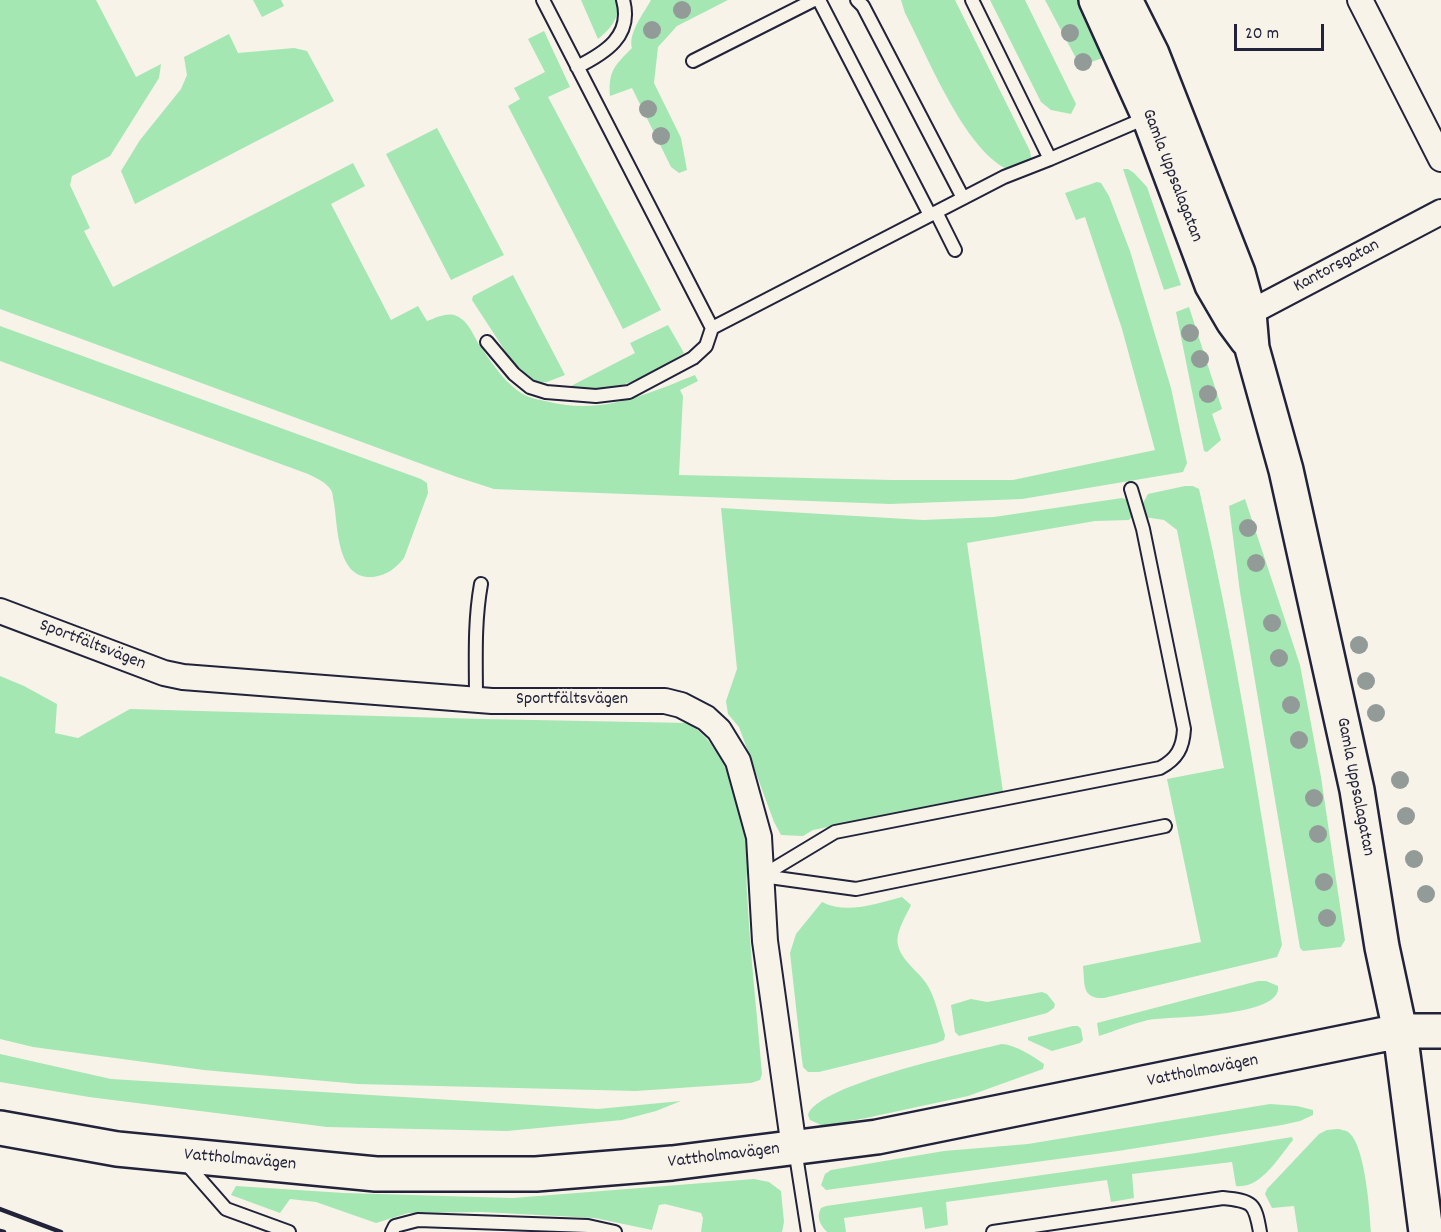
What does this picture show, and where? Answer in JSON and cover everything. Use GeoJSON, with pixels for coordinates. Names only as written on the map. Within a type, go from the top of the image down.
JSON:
{"type":"FeatureCollection","features":[{"type":"Feature","properties":{"kind":"main road","name":"Gamla Uppsalagatan"},"geometry":{"type":"LineString","coordinates":[[1096,0],[1149,117],[1212,285],[1241,317]]}},
{"type":"Feature","properties":{"kind":"main road","name":"Gamla Uppsalagatan"},"geometry":{"type":"LineString","coordinates":[[1125,0],[1152,54],[1238,273],[1241,317],[1252,348],[1286,470],[1357,790],[1383,947],[1400,1031],[1426,1232]]}},
{"type":"Feature","properties":{"kind":"main road","name":"Vattholmavägen"},"geometry":{"type":"LineString","coordinates":[[0,1128],[117,1149],[376,1174],[536,1174],[672,1163],[877,1137],[1400,1031],[1441,1031]]}},
{"type":"Feature","properties":{"kind":"street"},"geometry":{"type":"LineString","coordinates":[[1360,0],[1441,159]]}},
{"type":"Feature","properties":{"kind":"street","name":"Kantorsgatan"},"geometry":{"type":"LineString","coordinates":[[1241,317],[1441,212]]}},
{"type":"Feature","properties":{"kind":"street","name":"Sportfältsvägen"},"geometry":{"type":"LineString","coordinates":[[0,611],[164,673],[183,677],[476,700],[665,701],[681,705],[706,718],[719,730],[738,762],[759,837],[765,941],[794,1148]]}},
{"type":"Feature","properties":{"kind":"lane"},"geometry":{"type":"LineString","coordinates":[[543,0],[712,328]]}},
{"type":"Feature","properties":{"kind":"lane"},"geometry":{"type":"LineString","coordinates":[[577,67],[596,58],[614,45],[624,27],[623,0]]}},
{"type":"Feature","properties":{"kind":"lane"},"geometry":{"type":"LineString","coordinates":[[693,61],[817,0],[955,250]]}},
{"type":"Feature","properties":{"kind":"lane"},"geometry":{"type":"LineString","coordinates":[[857,0],[868,16],[963,198]]}},
{"type":"Feature","properties":{"kind":"lane"},"geometry":{"type":"LineString","coordinates":[[972,0],[1050,159]]}},
{"type":"Feature","properties":{"kind":"lane"},"geometry":{"type":"LineString","coordinates":[[487,342],[514,374],[530,387],[546,392],[596,396],[629,392],[693,358],[706,346],[712,328],[1004,177],[1149,117]]}},
{"type":"Feature","properties":{"kind":"lane"},"geometry":{"type":"LineString","coordinates":[[762,876],[835,832],[1160,768],[1175,758],[1180,751],[1184,729],[1143,529],[1131,489]]}},
{"type":"Feature","properties":{"kind":"lane"},"geometry":{"type":"LineString","coordinates":[[476,700],[476,628],[481,584]]}},
{"type":"Feature","properties":{"kind":"lane"},"geometry":{"type":"LineString","coordinates":[[762,876],[856,889],[1166,826]]}},
{"type":"Feature","properties":{"kind":"lane"},"geometry":{"type":"LineString","coordinates":[[794,1148],[808,1232]]}},
{"type":"Feature","properties":{"kind":"lane"},"geometry":{"type":"LineString","coordinates":[[179,1156],[225,1209],[289,1232]]}},
{"type":"Feature","properties":{"kind":"lane"},"geometry":{"type":"LineString","coordinates":[[993,1232],[1223,1198],[1247,1200],[1256,1210],[1260,1232]]}},
{"type":"Feature","properties":{"kind":"lane"},"geometry":{"type":"LineString","coordinates":[[392,1232],[394,1226],[418,1220],[588,1226],[615,1232]]}},
{"type":"Feature","properties":{"kind":"green space"},"geometry":{"type":"Polygon","coordinates":[[[0,0],[96,0],[136,77],[161,64],[159,78],[110,156],[72,176],[70,185],[90,228],[84,231],[113,287],[353,163],[365,186],[331,204],[391,320],[418,306],[427,321],[447,315],[459,317],[470,328],[495,367],[513,387],[529,397],[549,402],[588,406],[606,404],[642,395],[695,375],[698,381],[680,390],[683,396],[679,475],[1013,480],[1155,450],[1122,329],[1085,217],[1076,220],[1065,193],[1097,182],[1101,183],[1109,196],[1130,251],[1171,388],[1187,463],[1183,472],[1022,499],[890,504],[494,489],[0,309],[0,0]]]}},
{"type":"Feature","properties":{"kind":"green space"},"geometry":{"type":"Polygon","coordinates":[[[253,0],[281,0],[284,6],[262,17],[253,0]]]}},
{"type":"Feature","properties":{"kind":"green space"},"geometry":{"type":"Polygon","coordinates":[[[581,0],[617,0],[618,11],[614,22],[598,39],[581,0]]]}},
{"type":"Feature","properties":{"kind":"green space"},"geometry":{"type":"Polygon","coordinates":[[[651,0],[728,0],[677,26],[658,47],[654,83],[681,138],[687,170],[679,173],[671,167],[632,88],[610,96],[610,80],[614,69],[632,48],[634,30],[651,0]]]}},
{"type":"Feature","properties":{"kind":"green space"},"geometry":{"type":"Polygon","coordinates":[[[901,0],[955,0],[1030,151],[1031,158],[1028,163],[1007,169],[991,158],[976,142],[948,99],[905,13],[901,0]]]}},
{"type":"Feature","properties":{"kind":"green space"},"geometry":{"type":"Polygon","coordinates":[[[990,0],[1025,0],[1076,104],[1071,114],[1051,110],[1041,102],[990,0]]]}},
{"type":"Feature","properties":{"kind":"green space"},"geometry":{"type":"Polygon","coordinates":[[[1045,0],[1083,0],[1108,56],[1086,64],[1078,62],[1045,0]]]}},
{"type":"Feature","properties":{"kind":"green space"},"geometry":{"type":"Polygon","coordinates":[[[544,31],[570,87],[548,97],[661,310],[623,329],[508,106],[520,99],[514,88],[545,72],[528,39],[544,31]]]}},
{"type":"Feature","properties":{"kind":"green space"},"geometry":{"type":"Polygon","coordinates":[[[229,34],[238,53],[294,48],[307,51],[334,101],[135,204],[121,171],[140,140],[181,89],[187,75],[184,57],[229,34]]]}},
{"type":"Feature","properties":{"kind":"green space"},"geometry":{"type":"Polygon","coordinates":[[[437,128],[504,255],[451,280],[386,154],[437,128]]]}},
{"type":"Feature","properties":{"kind":"green space"},"geometry":{"type":"Polygon","coordinates":[[[1123,169],[1134,173],[1147,187],[1181,285],[1164,290],[1123,169]]]}},
{"type":"Feature","properties":{"kind":"green space"},"geometry":{"type":"Polygon","coordinates":[[[513,275],[565,375],[537,383],[513,363],[472,300],[473,296],[513,275]]]}},
{"type":"Feature","properties":{"kind":"green space"},"geometry":{"type":"Polygon","coordinates":[[[1189,307],[1222,409],[1212,414],[1221,440],[1207,452],[1204,451],[1176,312],[1189,307]]]}},
{"type":"Feature","properties":{"kind":"green space"},"geometry":{"type":"Polygon","coordinates":[[[668,325],[684,353],[645,376],[615,387],[585,390],[571,386],[635,353],[630,343],[668,325]]]}},
{"type":"Feature","properties":{"kind":"green space"},"geometry":{"type":"Polygon","coordinates":[[[0,326],[421,479],[427,483],[428,493],[404,558],[387,573],[373,577],[361,576],[352,570],[342,551],[332,493],[324,482],[308,474],[0,361],[0,326]]]}},
{"type":"Feature","properties":{"kind":"green space"},"geometry":{"type":"Polygon","coordinates":[[[1185,486],[1199,489],[1212,545],[1245,716],[1282,945],[1277,957],[1097,998],[1091,996],[1086,989],[1083,966],[1201,942],[1167,779],[1224,768],[1177,530],[1164,520],[1144,517],[1143,503],[1148,494],[1185,486]]]}},
{"type":"Feature","properties":{"kind":"green space"},"geometry":{"type":"Polygon","coordinates":[[[1122,498],[1130,501],[1133,515],[1129,520],[1095,521],[967,543],[1003,792],[813,830],[803,836],[781,835],[774,822],[739,727],[728,714],[726,701],[737,669],[721,508],[923,520],[994,517],[1122,498]]]}},
{"type":"Feature","properties":{"kind":"green space"},"geometry":{"type":"Polygon","coordinates":[[[1245,499],[1300,665],[1321,777],[1345,940],[1341,947],[1303,951],[1300,948],[1240,592],[1229,506],[1245,499]]]}},
{"type":"Feature","properties":{"kind":"green space"},"geometry":{"type":"Polygon","coordinates":[[[0,676],[57,704],[55,733],[78,738],[130,709],[688,723],[700,732],[719,756],[734,787],[747,832],[747,884],[762,1074],[760,1080],[751,1083],[636,1091],[358,1084],[204,1070],[33,1047],[0,1039],[0,676]]]}},
{"type":"Feature","properties":{"kind":"green space"},"geometry":{"type":"Polygon","coordinates":[[[902,897],[911,905],[899,930],[898,945],[903,956],[929,989],[945,1035],[944,1040],[819,1072],[808,1072],[803,1067],[790,953],[796,934],[822,902],[842,908],[852,908],[902,897]]]}},
{"type":"Feature","properties":{"kind":"green space"},"geometry":{"type":"Polygon","coordinates":[[[1258,981],[1266,981],[1278,986],[1275,996],[1263,1004],[1223,1014],[1148,1020],[1099,1036],[1097,1023],[1258,981]]]}},
{"type":"Feature","properties":{"kind":"green space"},"geometry":{"type":"Polygon","coordinates":[[[1042,992],[1047,994],[1055,1004],[1054,1008],[1047,1013],[959,1036],[955,1032],[951,1005],[971,999],[987,1002],[1042,992]]]}},
{"type":"Feature","properties":{"kind":"green space"},"geometry":{"type":"Polygon","coordinates":[[[1073,1026],[1081,1029],[1083,1040],[1080,1043],[1052,1051],[1028,1040],[1028,1037],[1073,1026]]]}},
{"type":"Feature","properties":{"kind":"green space"},"geometry":{"type":"Polygon","coordinates":[[[1002,1044],[1013,1046],[1030,1054],[1044,1064],[1043,1069],[968,1096],[866,1118],[823,1126],[810,1120],[808,1115],[817,1104],[837,1092],[864,1081],[1002,1044]]]}},
{"type":"Feature","properties":{"kind":"green space"},"geometry":{"type":"Polygon","coordinates":[[[0,1054],[111,1079],[598,1109],[681,1101],[656,1111],[622,1120],[507,1131],[327,1127],[89,1097],[0,1082],[0,1054]]]}},
{"type":"Feature","properties":{"kind":"green space"},"geometry":{"type":"Polygon","coordinates":[[[1270,1104],[1313,1110],[1313,1115],[1282,1125],[1118,1151],[826,1190],[821,1185],[825,1174],[831,1170],[944,1151],[1028,1144],[1270,1104]]]}},
{"type":"Feature","properties":{"kind":"green space"},"geometry":{"type":"Polygon","coordinates":[[[1338,1129],[1348,1132],[1359,1149],[1366,1179],[1371,1232],[1298,1232],[1294,1206],[1272,1208],[1265,1194],[1267,1189],[1319,1134],[1327,1130],[1338,1129]]]}},
{"type":"Feature","properties":{"kind":"green space"},"geometry":{"type":"Polygon","coordinates":[[[1292,1137],[1293,1140],[1268,1171],[1261,1178],[1245,1186],[1236,1186],[1232,1162],[1132,1174],[1134,1198],[1111,1202],[1107,1180],[946,1202],[948,1225],[925,1229],[922,1207],[844,1218],[846,1232],[827,1232],[819,1218],[821,1208],[826,1206],[1292,1137]]]}},
{"type":"Feature","properties":{"kind":"green space"},"geometry":{"type":"Polygon","coordinates":[[[754,1179],[769,1182],[781,1191],[784,1222],[782,1232],[701,1232],[703,1218],[701,1213],[665,1204],[659,1205],[652,1230],[595,1218],[482,1212],[408,1213],[376,1223],[316,1202],[290,1199],[280,1213],[231,1195],[236,1186],[344,1193],[513,1198],[754,1179]]]}},
{"type":"Feature","properties":{"kind":"railway"},"geometry":{"type":"LineString","coordinates":[[0,1209],[61,1232]]}},
{"type":"Feature","properties":{"kind":"railway"},"geometry":{"type":"LineString","coordinates":[[0,1231],[4,1232]]}}]}
